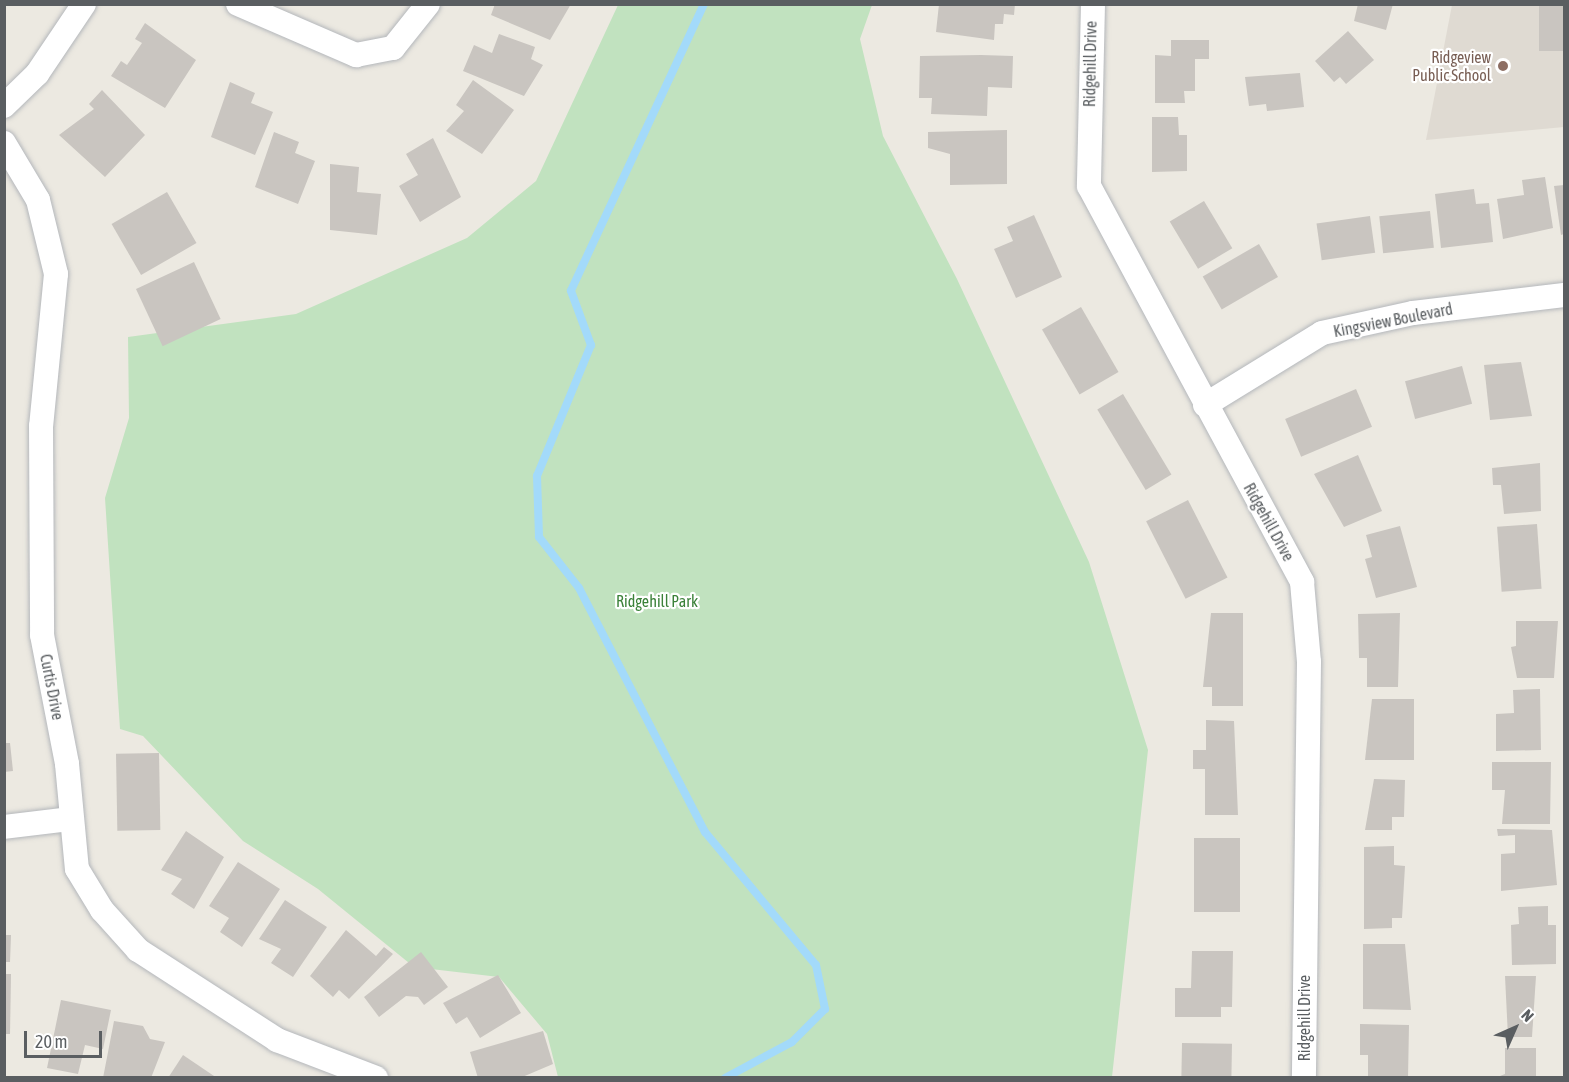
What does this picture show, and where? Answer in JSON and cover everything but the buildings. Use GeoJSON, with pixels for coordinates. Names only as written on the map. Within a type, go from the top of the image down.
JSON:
{"type":"FeatureCollection","features":[{"type":"Feature","properties":{"kind":"street"},"geometry":{"type":"LineString","coordinates":[[4,106],[38,74],[84,4]]}},
{"type":"Feature","properties":{"kind":"street"},"geometry":{"type":"LineString","coordinates":[[238,4],[356,55],[393,48],[428,4]]}},
{"type":"Feature","properties":{"kind":"street","name":"Ridgehill Drive"},"geometry":{"type":"LineString","coordinates":[[1093,4],[1089,186],[1302,582],[1309,662],[1304,1077]]}},
{"type":"Feature","properties":{"kind":"street","name":"Curtis Drive"},"geometry":{"type":"LineString","coordinates":[[4,143],[38,200],[56,274],[41,426],[42,635],[67,764],[70,819],[77,869],[102,910],[138,950],[277,1040],[376,1077]]}},
{"type":"Feature","properties":{"kind":"street","name":"Kingsview Boulevard"},"geometry":{"type":"LineString","coordinates":[[1205,405],[1322,333],[1413,313],[1564,295]]}},
{"type":"Feature","properties":{"kind":"street"},"geometry":{"type":"LineString","coordinates":[[4,827],[70,819]]}},
{"type":"Feature","properties":{"kind":"shaded area","name":"Ridgeview Public School"},"geometry":{"type":"Polygon","coordinates":[[[1452,5],[1564,5],[1564,127],[1426,140],[1452,5]]]}},
{"type":"Feature","properties":{"kind":"green space","name":"Ridgehill Park"},"geometry":{"type":"Polygon","coordinates":[[[618,5],[872,5],[860,39],[883,136],[957,279],[1089,562],[1148,750],[1112,1077],[558,1077],[547,1034],[499,977],[414,967],[318,889],[243,841],[143,736],[120,729],[105,498],[129,418],[128,337],[296,314],[467,238],[536,181],[618,5]]]}},
{"type":"Feature","properties":{"kind":"waterway"},"geometry":{"type":"LineString","coordinates":[[704,4],[571,291],[591,345],[537,476],[539,537],[579,588],[705,832],[816,965],[825,1009],[792,1042],[725,1078]]}},
{"type":"Feature","properties":{"kind":"place","name":"Ridgeview Public School"},"geometry":{"type":"Point","coordinates":[1503,66]}}]}
